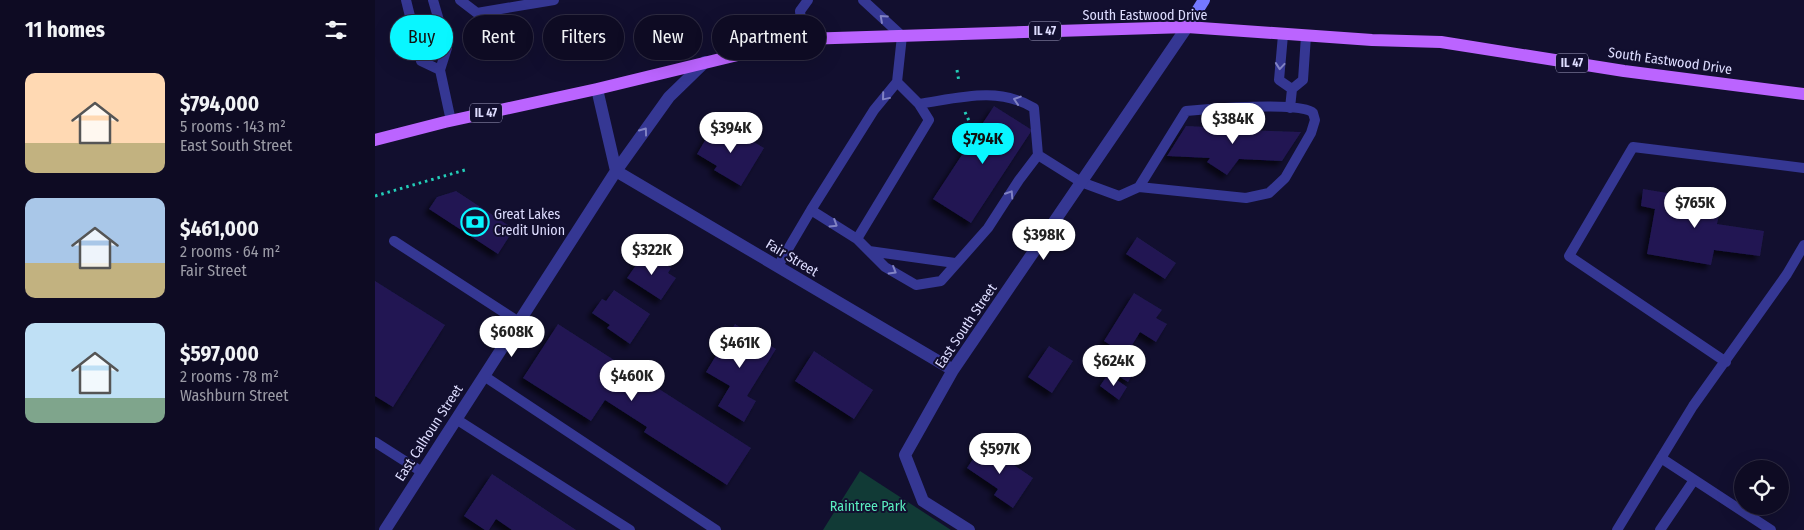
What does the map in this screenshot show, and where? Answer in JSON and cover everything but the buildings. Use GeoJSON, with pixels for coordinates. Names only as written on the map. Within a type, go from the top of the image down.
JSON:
{"type":"FeatureCollection","features":[{"type":"Feature","properties":{"kind":"main road","name":"South Eastwood Drive"},"geometry":{"type":"LineString","coordinates":[[826,38],[1187,27],[1283,35],[1441,42],[1624,71],[1804,94]]}},
{"type":"Feature","properties":{"kind":"main road","name":"South Eastwood Drive"},"geometry":{"type":"LineString","coordinates":[[375,140],[451,120],[597,89],[714,60]]}},
{"type":"Feature","properties":{"kind":"street"},"geometry":{"type":"LineString","coordinates":[[1187,27],[1205,0]]}},
{"type":"Feature","properties":{"kind":"street","name":"East South Street"},"geometry":{"type":"LineString","coordinates":[[969,530],[923,501],[905,455],[953,370],[1187,27]]}},
{"type":"Feature","properties":{"kind":"street","name":"East Calhoun Street"},"geometry":{"type":"LineString","coordinates":[[385,530],[616,171],[669,97],[705,62]]}},
{"type":"Feature","properties":{"kind":"street"},"geometry":{"type":"LineString","coordinates":[[597,89],[616,171]]}},
{"type":"Feature","properties":{"kind":"street","name":"Fair Street"},"geometry":{"type":"LineString","coordinates":[[616,171],[953,370]]}},
{"type":"Feature","properties":{"kind":"lane"},"geometry":{"type":"LineString","coordinates":[[406,0],[421,61],[440,70]]}},
{"type":"Feature","properties":{"kind":"lane"},"geometry":{"type":"LineString","coordinates":[[433,0],[447,48],[440,70],[451,120]]}},
{"type":"Feature","properties":{"kind":"lane"},"geometry":{"type":"LineString","coordinates":[[460,0],[477,13],[554,0]]}},
{"type":"Feature","properties":{"kind":"lane"},"geometry":{"type":"LineString","coordinates":[[800,15],[800,11],[807,0]]}},
{"type":"Feature","properties":{"kind":"lane"},"geometry":{"type":"LineString","coordinates":[[778,266],[874,110],[897,82],[902,36],[863,0]]}},
{"type":"Feature","properties":{"kind":"lane"},"geometry":{"type":"LineString","coordinates":[[1283,35],[1279,80],[1292,89]]}},
{"type":"Feature","properties":{"kind":"lane"},"geometry":{"type":"LineString","coordinates":[[1290,108],[1292,89],[1303,80],[1307,36]]}},
{"type":"Feature","properties":{"kind":"lane"},"geometry":{"type":"LineString","coordinates":[[857,239],[929,120],[919,104],[897,82]]}},
{"type":"Feature","properties":{"kind":"lane"},"geometry":{"type":"LineString","coordinates":[[811,210],[857,239],[885,267],[916,285],[941,281],[988,228],[1019,180],[1038,155],[1034,108],[1019,99],[984,94],[919,104]]}},
{"type":"Feature","properties":{"kind":"lane"},"geometry":{"type":"LineString","coordinates":[[1038,155],[1081,182],[1119,196],[1139,187],[1246,198],[1269,193],[1285,178],[1311,134],[1315,120],[1310,110],[1290,108],[1186,111],[1139,187]]}},
{"type":"Feature","properties":{"kind":"lane"},"geometry":{"type":"LineString","coordinates":[[1726,362],[1569,256],[1633,147],[1804,168]]}},
{"type":"Feature","properties":{"kind":"lane"},"geometry":{"type":"LineString","coordinates":[[394,241],[519,322]]}},
{"type":"Feature","properties":{"kind":"lane"},"geometry":{"type":"LineString","coordinates":[[1617,530],[1693,406],[1787,274],[1804,245]]}},
{"type":"Feature","properties":{"kind":"lane"},"geometry":{"type":"LineString","coordinates":[[869,251],[955,263]]}},
{"type":"Feature","properties":{"kind":"lane"},"geometry":{"type":"LineString","coordinates":[[484,376],[716,530]]}},
{"type":"Feature","properties":{"kind":"lane"},"geometry":{"type":"LineString","coordinates":[[456,420],[629,530]]}},
{"type":"Feature","properties":{"kind":"lane"},"geometry":{"type":"LineString","coordinates":[[375,442],[422,472]]}},
{"type":"Feature","properties":{"kind":"lane"},"geometry":{"type":"LineString","coordinates":[[1661,458],[1771,530]]}},
{"type":"Feature","properties":{"kind":"lane"},"geometry":{"type":"LineString","coordinates":[[1661,530],[1694,480]]}},
{"type":"Feature","properties":{"kind":"path"},"geometry":{"type":"LineString","coordinates":[[375,196],[465,170]]}},
{"type":"Feature","properties":{"kind":"green space","name":"Raintree Park"},"geometry":{"type":"Polygon","coordinates":[[[860,471],[951,530],[823,530],[860,471]]]}},
{"type":"Feature","properties":{"kind":"place","name":"Great Lakes Credit Union"},"geometry":{"type":"Point","coordinates":[475,222]}}]}
